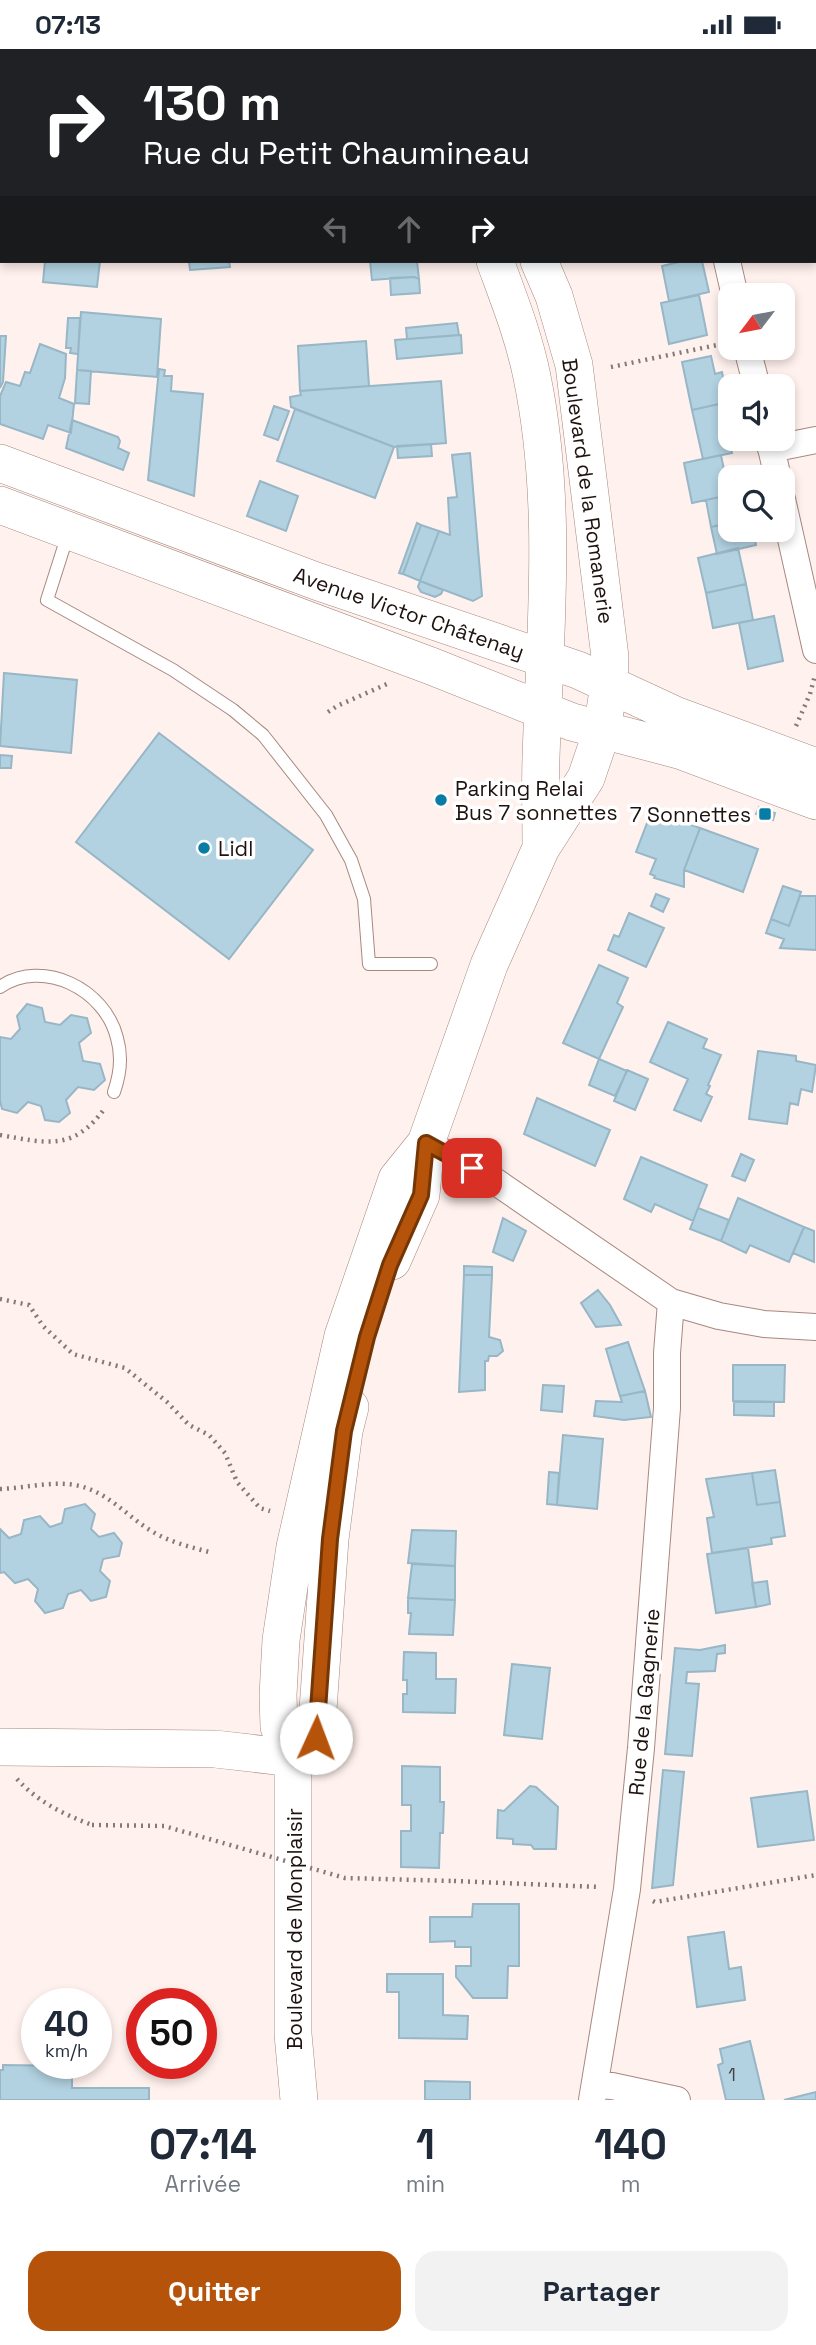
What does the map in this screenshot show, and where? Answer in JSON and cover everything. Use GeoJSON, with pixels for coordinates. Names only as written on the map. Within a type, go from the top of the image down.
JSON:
{"type":"FeatureCollection","features":[{"type":"Feature","properties":{"kind":"main road","name":"Boulevard de la Romanerie"},"geometry":{"type":"LineString","coordinates":[[496,263],[516,316],[532,376],[542,442],[548,559],[544,711]]}},
{"type":"Feature","properties":{"kind":"main road","name":"Boulevard de la Romanerie"},"geometry":{"type":"LineString","coordinates":[[539,263],[554,296],[574,365],[610,657],[610,684],[602,730]]}},
{"type":"Feature","properties":{"kind":"main road"},"geometry":{"type":"LineString","coordinates":[[532,376],[574,365]]}},
{"type":"Feature","properties":{"kind":"main road","name":"Avenue Victor Châtenay"},"geometry":{"type":"LineString","coordinates":[[0,463],[75,512],[408,657],[544,711],[602,730],[679,750],[816,801]]}},
{"type":"Feature","properties":{"kind":"main road","name":"Avenue Victor Châtenay"},"geometry":{"type":"LineString","coordinates":[[0,505],[75,512],[316,581],[578,670],[675,715],[816,767]]}},
{"type":"Feature","properties":{"kind":"main road"},"geometry":{"type":"LineString","coordinates":[[541,848],[544,711]]}},
{"type":"Feature","properties":{"kind":"main road"},"geometry":{"type":"LineString","coordinates":[[6,1760],[215,1749],[293,1758],[316,1738],[330,1539],[344,1431],[367,1337],[390,1265],[421,1195],[426,1143],[489,965],[541,848],[586,778],[602,730]]}},
{"type":"Feature","properties":{"kind":"main road","name":"Boulevard de Monplaisir"},"geometry":{"type":"LineString","coordinates":[[293,1758],[293,2034],[299,2100]]}},
{"type":"Feature","properties":{"kind":"street"},"geometry":{"type":"LineString","coordinates":[[727,263],[732,283]]}},
{"type":"Feature","properties":{"kind":"street"},"geometry":{"type":"LineString","coordinates":[[795,442],[816,440]]}},
{"type":"Feature","properties":{"kind":"street"},"geometry":{"type":"LineString","coordinates":[[792,542],[816,650]]}},
{"type":"Feature","properties":{"kind":"street"},"geometry":{"type":"LineString","coordinates":[[426,1143],[480,1171],[671,1302],[719,1316],[764,1324],[816,1327]]}},
{"type":"Feature","properties":{"kind":"street","name":"Rue de la Gagnerie"},"geometry":{"type":"LineString","coordinates":[[593,2093],[627,1889],[639,1773],[667,1408],[671,1302]]}},
{"type":"Feature","properties":{"kind":"street"},"geometry":{"type":"LineString","coordinates":[[593,2093],[612,2086],[677,2100]]}},
{"type":"Feature","properties":{"kind":"lane"},"geometry":{"type":"LineString","coordinates":[[75,512],[47,600],[173,670],[233,710],[263,735],[326,814],[351,860],[364,899],[369,964],[431,964]]}},
{"type":"Feature","properties":{"kind":"lane"},"geometry":{"type":"LineString","coordinates":[[0,987],[26,976],[43,976],[60,979],[91,995],[102,1007],[117,1037],[119,1069],[114,1092]]}},
{"type":"Feature","properties":{"kind":"path"},"geometry":{"type":"LineString","coordinates":[[611,367],[718,345]]}},
{"type":"Feature","properties":{"kind":"path"},"geometry":{"type":"LineString","coordinates":[[796,727],[810,694],[816,670]]}},
{"type":"Feature","properties":{"kind":"path"},"geometry":{"type":"LineString","coordinates":[[328,712],[391,683]]}},
{"type":"Feature","properties":{"kind":"path"},"geometry":{"type":"LineString","coordinates":[[0,1135],[41,1143],[66,1141],[83,1132],[97,1119],[114,1092]]}},
{"type":"Feature","properties":{"kind":"path"},"geometry":{"type":"LineString","coordinates":[[0,1299],[30,1304],[43,1326],[73,1354],[125,1367],[167,1402],[189,1425],[209,1435],[225,1453],[237,1482],[260,1508],[276,1513]]}},
{"type":"Feature","properties":{"kind":"path"},"geometry":{"type":"LineString","coordinates":[[0,1489],[60,1484],[91,1489],[107,1496],[155,1533],[174,1542],[209,1552]]}},
{"type":"Feature","properties":{"kind":"path"},"geometry":{"type":"LineString","coordinates":[[6,1760],[28,1791],[60,1813],[92,1825],[164,1826],[345,1878],[609,1887]]}},
{"type":"Feature","properties":{"kind":"path"},"geometry":{"type":"LineString","coordinates":[[645,1897],[655,1902],[816,1875]]}},
{"type":"Feature","properties":{"kind":"building"},"geometry":{"type":"Polygon","coordinates":[[[45,263],[100,263],[97,287],[43,282],[45,263]]]}},
{"type":"Feature","properties":{"kind":"building"},"geometry":{"type":"Polygon","coordinates":[[[189,263],[229,263],[230,267],[190,270],[189,263]]]}},
{"type":"Feature","properties":{"kind":"building"},"geometry":{"type":"Polygon","coordinates":[[[370,263],[417,263],[419,279],[414,277],[372,280],[370,263]]]}},
{"type":"Feature","properties":{"kind":"building"},"geometry":{"type":"Polygon","coordinates":[[[702,263],[709,292],[669,301],[662,266],[702,263]]]}},
{"type":"Feature","properties":{"kind":"building"},"geometry":{"type":"Polygon","coordinates":[[[390,278],[419,279],[420,293],[391,295],[390,278]]]}},
{"type":"Feature","properties":{"kind":"building"},"geometry":{"type":"Polygon","coordinates":[[[699,295],[707,335],[669,344],[661,303],[699,295]]]}},
{"type":"Feature","properties":{"kind":"building"},"geometry":{"type":"Polygon","coordinates":[[[81,312],[161,319],[157,377],[77,370],[81,312]]]}},
{"type":"Feature","properties":{"kind":"building"},"geometry":{"type":"Polygon","coordinates":[[[68,318],[80,318],[78,354],[70,353],[71,348],[66,348],[68,318]]]}},
{"type":"Feature","properties":{"kind":"building"},"geometry":{"type":"Polygon","coordinates":[[[457,323],[459,335],[407,339],[406,328],[457,323]]]}},
{"type":"Feature","properties":{"kind":"building"},"geometry":{"type":"Polygon","coordinates":[[[461,335],[462,353],[397,359],[395,340],[461,335]]]}},
{"type":"Feature","properties":{"kind":"building"},"geometry":{"type":"Polygon","coordinates":[[[0,336],[6,336],[3,382],[0,388],[0,336]]]}},
{"type":"Feature","properties":{"kind":"building"},"geometry":{"type":"Polygon","coordinates":[[[366,341],[369,386],[300,391],[298,346],[366,341]]]}},
{"type":"Feature","properties":{"kind":"building"},"geometry":{"type":"Polygon","coordinates":[[[40,344],[66,354],[65,378],[59,398],[74,404],[71,433],[48,425],[43,439],[0,424],[0,396],[6,382],[20,386],[25,372],[30,373],[40,344]]]}},
{"type":"Feature","properties":{"kind":"building"},"geometry":{"type":"Polygon","coordinates":[[[711,356],[715,374],[722,372],[722,374],[718,374],[718,404],[692,410],[682,362],[711,356]]]}},
{"type":"Feature","properties":{"kind":"building"},"geometry":{"type":"Polygon","coordinates":[[[159,369],[165,370],[164,376],[172,376],[171,391],[203,394],[194,496],[148,480],[159,369]]]}},
{"type":"Feature","properties":{"kind":"building"},"geometry":{"type":"Polygon","coordinates":[[[77,370],[91,371],[89,404],[75,403],[77,370]]]}},
{"type":"Feature","properties":{"kind":"building"},"geometry":{"type":"Polygon","coordinates":[[[441,381],[446,443],[394,447],[291,407],[290,397],[301,395],[300,391],[441,381]]]}},
{"type":"Feature","properties":{"kind":"building"},"geometry":{"type":"Polygon","coordinates":[[[718,404],[718,451],[732,453],[703,459],[692,410],[718,404]]]}},
{"type":"Feature","properties":{"kind":"building"},"geometry":{"type":"Polygon","coordinates":[[[274,406],[289,411],[278,440],[264,435],[274,406]]]}},
{"type":"Feature","properties":{"kind":"building"},"geometry":{"type":"Polygon","coordinates":[[[295,409],[394,447],[375,498],[277,461],[295,409]]]}},
{"type":"Feature","properties":{"kind":"building"},"geometry":{"type":"Polygon","coordinates":[[[72,420],[118,437],[118,448],[129,453],[123,470],[66,448],[72,420]]]}},
{"type":"Feature","properties":{"kind":"building"},"geometry":{"type":"Polygon","coordinates":[[[431,444],[432,456],[398,458],[397,446],[431,444]]]}},
{"type":"Feature","properties":{"kind":"building"},"geometry":{"type":"Polygon","coordinates":[[[470,453],[482,596],[473,601],[420,581],[439,531],[450,535],[448,498],[457,497],[452,455],[470,453]]]}},
{"type":"Feature","properties":{"kind":"building"},"geometry":{"type":"Polygon","coordinates":[[[721,455],[723,465],[718,465],[718,497],[692,503],[684,463],[721,455]]]}},
{"type":"Feature","properties":{"kind":"building"},"geometry":{"type":"Polygon","coordinates":[[[260,481],[298,496],[286,531],[247,516],[260,481]]]}},
{"type":"Feature","properties":{"kind":"building"},"geometry":{"type":"Polygon","coordinates":[[[718,497],[718,526],[711,527],[706,500],[718,497]]]}},
{"type":"Feature","properties":{"kind":"building"},"geometry":{"type":"Polygon","coordinates":[[[417,523],[421,525],[403,574],[399,573],[417,523]]]}},
{"type":"Feature","properties":{"kind":"building"},"geometry":{"type":"Polygon","coordinates":[[[421,525],[439,531],[420,581],[403,574],[421,525]]]}},
{"type":"Feature","properties":{"kind":"building"},"geometry":{"type":"Polygon","coordinates":[[[718,526],[718,542],[755,542],[756,545],[717,554],[711,527],[718,526]]]}},
{"type":"Feature","properties":{"kind":"building"},"geometry":{"type":"Polygon","coordinates":[[[738,548],[746,584],[706,593],[698,558],[738,548]]]}},
{"type":"Feature","properties":{"kind":"building"},"geometry":{"type":"Polygon","coordinates":[[[420,581],[443,590],[441,594],[435,597],[421,592],[418,587],[420,581]]]}},
{"type":"Feature","properties":{"kind":"building"},"geometry":{"type":"Polygon","coordinates":[[[746,584],[753,620],[713,628],[706,593],[746,584]]]}},
{"type":"Feature","properties":{"kind":"building"},"geometry":{"type":"Polygon","coordinates":[[[774,616],[783,661],[748,669],[739,623],[774,616]]]}},
{"type":"Feature","properties":{"kind":"building"},"geometry":{"type":"Polygon","coordinates":[[[4,673],[77,680],[71,753],[0,746],[4,673]]]}},
{"type":"Feature","properties":{"kind":"building"},"geometry":{"type":"Polygon","coordinates":[[[159,733],[313,850],[229,959],[76,842],[159,733]]]}},
{"type":"Feature","properties":{"kind":"building"},"geometry":{"type":"Polygon","coordinates":[[[0,755],[12,756],[11,768],[0,768],[0,755]]]}},
{"type":"Feature","properties":{"kind":"building"},"geometry":{"type":"Polygon","coordinates":[[[759,807],[775,813],[773,820],[756,814],[759,807]]]}},
{"type":"Feature","properties":{"kind":"building"},"geometry":{"type":"Polygon","coordinates":[[[652,810],[700,828],[684,870],[684,887],[654,878],[655,876],[650,874],[656,859],[636,852],[652,810]]]}},
{"type":"Feature","properties":{"kind":"building"},"geometry":{"type":"Polygon","coordinates":[[[700,828],[758,849],[743,892],[684,870],[700,828]]]}},
{"type":"Feature","properties":{"kind":"building"},"geometry":{"type":"Polygon","coordinates":[[[783,886],[801,892],[789,926],[771,919],[783,886]]]}},
{"type":"Feature","properties":{"kind":"building"},"geometry":{"type":"Polygon","coordinates":[[[656,894],[669,899],[663,912],[651,906],[656,894]]]}},
{"type":"Feature","properties":{"kind":"building"},"geometry":{"type":"Polygon","coordinates":[[[800,896],[816,896],[816,950],[780,948],[784,939],[766,933],[771,919],[789,926],[800,896]]]}},
{"type":"Feature","properties":{"kind":"building"},"geometry":{"type":"Polygon","coordinates":[[[629,913],[664,928],[646,967],[608,950],[614,935],[619,937],[629,913]]]}},
{"type":"Feature","properties":{"kind":"building"},"geometry":{"type":"Polygon","coordinates":[[[599,965],[628,978],[617,1003],[623,1007],[599,1059],[563,1043],[599,965]]]}},
{"type":"Feature","properties":{"kind":"building"},"geometry":{"type":"Polygon","coordinates":[[[27,1004],[42,1008],[45,1022],[60,1025],[71,1015],[87,1018],[91,1033],[79,1043],[83,1061],[100,1064],[105,1080],[94,1090],[78,1087],[66,1100],[70,1113],[59,1122],[45,1120],[41,1106],[28,1102],[17,1113],[2,1109],[0,1037],[11,1039],[20,1029],[17,1016],[27,1004]]]}},
{"type":"Feature","properties":{"kind":"building"},"geometry":{"type":"Polygon","coordinates":[[[668,1022],[707,1039],[703,1048],[721,1055],[708,1085],[710,1086],[706,1094],[712,1097],[701,1121],[674,1110],[688,1079],[650,1062],[668,1022]]]}},
{"type":"Feature","properties":{"kind":"building"},"geometry":{"type":"Polygon","coordinates":[[[758,1051],[796,1056],[796,1061],[816,1065],[812,1092],[801,1089],[798,1105],[790,1103],[787,1124],[749,1119],[758,1051]]]}},
{"type":"Feature","properties":{"kind":"building"},"geometry":{"type":"Polygon","coordinates":[[[599,1059],[627,1071],[615,1096],[589,1085],[599,1059]]]}},
{"type":"Feature","properties":{"kind":"building"},"geometry":{"type":"Polygon","coordinates":[[[627,1070],[648,1079],[635,1110],[614,1101],[627,1070]]]}},
{"type":"Feature","properties":{"kind":"building"},"geometry":{"type":"Polygon","coordinates":[[[537,1098],[610,1130],[595,1166],[524,1134],[537,1098]]]}},
{"type":"Feature","properties":{"kind":"building"},"geometry":{"type":"Polygon","coordinates":[[[741,1154],[754,1160],[745,1181],[732,1176],[741,1154]]]}},
{"type":"Feature","properties":{"kind":"building"},"geometry":{"type":"Polygon","coordinates":[[[641,1157],[707,1185],[693,1221],[655,1204],[651,1212],[624,1199],[641,1157]]]}},
{"type":"Feature","properties":{"kind":"building"},"geometry":{"type":"Polygon","coordinates":[[[738,1198],[804,1227],[789,1262],[750,1245],[746,1253],[721,1241],[738,1198]]]}},
{"type":"Feature","properties":{"kind":"building"},"geometry":{"type":"Polygon","coordinates":[[[698,1208],[729,1220],[721,1241],[690,1229],[698,1208]]]}},
{"type":"Feature","properties":{"kind":"building"},"geometry":{"type":"Polygon","coordinates":[[[503,1218],[526,1231],[513,1261],[493,1252],[503,1218]]]}},
{"type":"Feature","properties":{"kind":"building"},"geometry":{"type":"Polygon","coordinates":[[[804,1227],[814,1231],[814,1262],[793,1253],[804,1227]]]}},
{"type":"Feature","properties":{"kind":"building"},"geometry":{"type":"Polygon","coordinates":[[[464,1266],[492,1267],[492,1275],[464,1275],[464,1266]]]}},
{"type":"Feature","properties":{"kind":"building"},"geometry":{"type":"Polygon","coordinates":[[[464,1275],[492,1275],[489,1337],[500,1340],[503,1351],[497,1356],[489,1356],[488,1361],[485,1361],[485,1390],[459,1392],[464,1275]]]}},
{"type":"Feature","properties":{"kind":"building"},"geometry":{"type":"Polygon","coordinates":[[[598,1290],[621,1325],[596,1327],[581,1303],[598,1290]]]}},
{"type":"Feature","properties":{"kind":"building"},"geometry":{"type":"Polygon","coordinates":[[[628,1342],[645,1391],[620,1396],[606,1349],[628,1342]]]}},
{"type":"Feature","properties":{"kind":"building"},"geometry":{"type":"Polygon","coordinates":[[[733,1365],[785,1365],[784,1402],[733,1401],[733,1365]]]}},
{"type":"Feature","properties":{"kind":"building"},"geometry":{"type":"Polygon","coordinates":[[[543,1385],[564,1386],[562,1412],[541,1410],[543,1385]]]}},
{"type":"Feature","properties":{"kind":"building"},"geometry":{"type":"Polygon","coordinates":[[[645,1391],[651,1417],[624,1420],[594,1416],[596,1401],[622,1402],[620,1396],[645,1391]]]}},
{"type":"Feature","properties":{"kind":"building"},"geometry":{"type":"Polygon","coordinates":[[[734,1402],[774,1402],[774,1416],[734,1415],[734,1402]]]}},
{"type":"Feature","properties":{"kind":"building"},"geometry":{"type":"Polygon","coordinates":[[[563,1435],[603,1439],[597,1509],[557,1505],[563,1435]]]}},
{"type":"Feature","properties":{"kind":"building"},"geometry":{"type":"Polygon","coordinates":[[[775,1470],[780,1502],[757,1505],[752,1473],[775,1470]]]}},
{"type":"Feature","properties":{"kind":"building"},"geometry":{"type":"Polygon","coordinates":[[[549,1472],[559,1473],[557,1505],[547,1504],[549,1472]]]}},
{"type":"Feature","properties":{"kind":"building"},"geometry":{"type":"Polygon","coordinates":[[[752,1473],[757,1505],[780,1502],[785,1536],[771,1538],[772,1544],[712,1553],[707,1518],[714,1517],[706,1479],[752,1473]]]}},
{"type":"Feature","properties":{"kind":"building"},"geometry":{"type":"Polygon","coordinates":[[[85,1504],[95,1514],[91,1529],[99,1537],[114,1533],[122,1543],[119,1556],[103,1559],[100,1571],[110,1581],[106,1597],[91,1601],[81,1590],[68,1594],[63,1608],[45,1613],[35,1601],[38,1589],[28,1579],[15,1583],[4,1572],[0,1573],[0,1529],[9,1538],[21,1534],[24,1520],[40,1516],[50,1527],[62,1523],[65,1509],[85,1504]]]}},
{"type":"Feature","properties":{"kind":"building"},"geometry":{"type":"Polygon","coordinates":[[[412,1530],[456,1531],[455,1566],[408,1563],[412,1530]]]}},
{"type":"Feature","properties":{"kind":"building"},"geometry":{"type":"Polygon","coordinates":[[[748,1548],[756,1607],[716,1613],[707,1554],[748,1548]]]}},
{"type":"Feature","properties":{"kind":"building"},"geometry":{"type":"Polygon","coordinates":[[[412,1564],[455,1566],[455,1600],[408,1598],[412,1564]]]}},
{"type":"Feature","properties":{"kind":"building"},"geometry":{"type":"Polygon","coordinates":[[[767,1581],[770,1604],[756,1607],[752,1583],[767,1581]]]}},
{"type":"Feature","properties":{"kind":"building"},"geometry":{"type":"Polygon","coordinates":[[[408,1598],[455,1600],[453,1635],[409,1634],[411,1613],[408,1613],[408,1598]]]}},
{"type":"Feature","properties":{"kind":"building"},"geometry":{"type":"Polygon","coordinates":[[[725,1645],[725,1653],[717,1654],[715,1671],[687,1672],[686,1683],[699,1684],[692,1756],[665,1754],[675,1648],[700,1650],[725,1645]]]}},
{"type":"Feature","properties":{"kind":"building"},"geometry":{"type":"Polygon","coordinates":[[[404,1652],[436,1653],[436,1679],[456,1679],[455,1713],[403,1712],[403,1694],[407,1694],[407,1680],[403,1680],[404,1652]]]}},
{"type":"Feature","properties":{"kind":"building"},"geometry":{"type":"Polygon","coordinates":[[[512,1664],[550,1668],[542,1739],[504,1735],[512,1664]]]}},
{"type":"Feature","properties":{"kind":"building"},"geometry":{"type":"Polygon","coordinates":[[[402,1766],[440,1767],[440,1802],[444,1802],[439,1868],[401,1867],[401,1831],[411,1831],[411,1805],[402,1805],[402,1766]]]}},
{"type":"Feature","properties":{"kind":"building"},"geometry":{"type":"Polygon","coordinates":[[[663,1770],[684,1772],[673,1885],[652,1888],[663,1770]]]}},
{"type":"Feature","properties":{"kind":"building"},"geometry":{"type":"Polygon","coordinates":[[[530,1786],[536,1787],[558,1807],[556,1849],[534,1849],[531,1845],[513,1844],[513,1839],[497,1838],[498,1810],[504,1811],[530,1786]]]}},
{"type":"Feature","properties":{"kind":"building"},"geometry":{"type":"Polygon","coordinates":[[[807,1791],[814,1840],[758,1847],[751,1798],[807,1791]]]}},
{"type":"Feature","properties":{"kind":"building"},"geometry":{"type":"Polygon","coordinates":[[[473,1904],[519,1904],[519,1966],[508,1966],[507,1998],[473,1998],[456,1977],[456,1966],[471,1966],[471,1947],[455,1947],[455,1941],[430,1942],[430,1917],[472,1917],[473,1904]]]}},
{"type":"Feature","properties":{"kind":"building"},"geometry":{"type":"Polygon","coordinates":[[[724,1932],[729,1969],[741,1967],[745,2000],[697,2007],[688,1937],[724,1932]]]}},
{"type":"Feature","properties":{"kind":"building"},"geometry":{"type":"Polygon","coordinates":[[[387,1974],[443,1974],[443,2015],[468,2016],[467,2039],[399,2038],[399,1992],[387,1992],[387,1974]]]}},
{"type":"Feature","properties":{"kind":"building"},"geometry":{"type":"Polygon","coordinates":[[[750,2041],[764,2100],[726,2100],[718,2065],[723,2063],[720,2049],[750,2041]]]}},
{"type":"Feature","properties":{"kind":"building"},"geometry":{"type":"Polygon","coordinates":[[[3,2065],[21,2065],[21,2079],[72,2079],[72,2088],[149,2088],[149,2100],[0,2100],[0,2070],[3,2070],[3,2065]]]}},
{"type":"Feature","properties":{"kind":"building"},"geometry":{"type":"Polygon","coordinates":[[[425,2081],[470,2082],[470,2100],[425,2100],[425,2081]]]}},
{"type":"Feature","properties":{"kind":"building"},"geometry":{"type":"Polygon","coordinates":[[[816,2092],[816,2100],[784,2100],[816,2092]]]}},
{"type":"Feature","properties":{"kind":"place","name":"Parking Relai Bus 7 sonnettes"},"geometry":{"type":"Point","coordinates":[441,800]}},
{"type":"Feature","properties":{"kind":"place","name":"7 Sonnettes"},"geometry":{"type":"Point","coordinates":[765,814]}},
{"type":"Feature","properties":{"kind":"place","name":"Lidl"},"geometry":{"type":"Point","coordinates":[204,848]}},
{"type":"Feature","properties":{"kind":"route"},"geometry":{"type":"LineString","coordinates":[[316,1738],[332,1517],[344,1431],[367,1337],[396,1248],[421,1195],[426,1143],[472,1168]]}}]}
